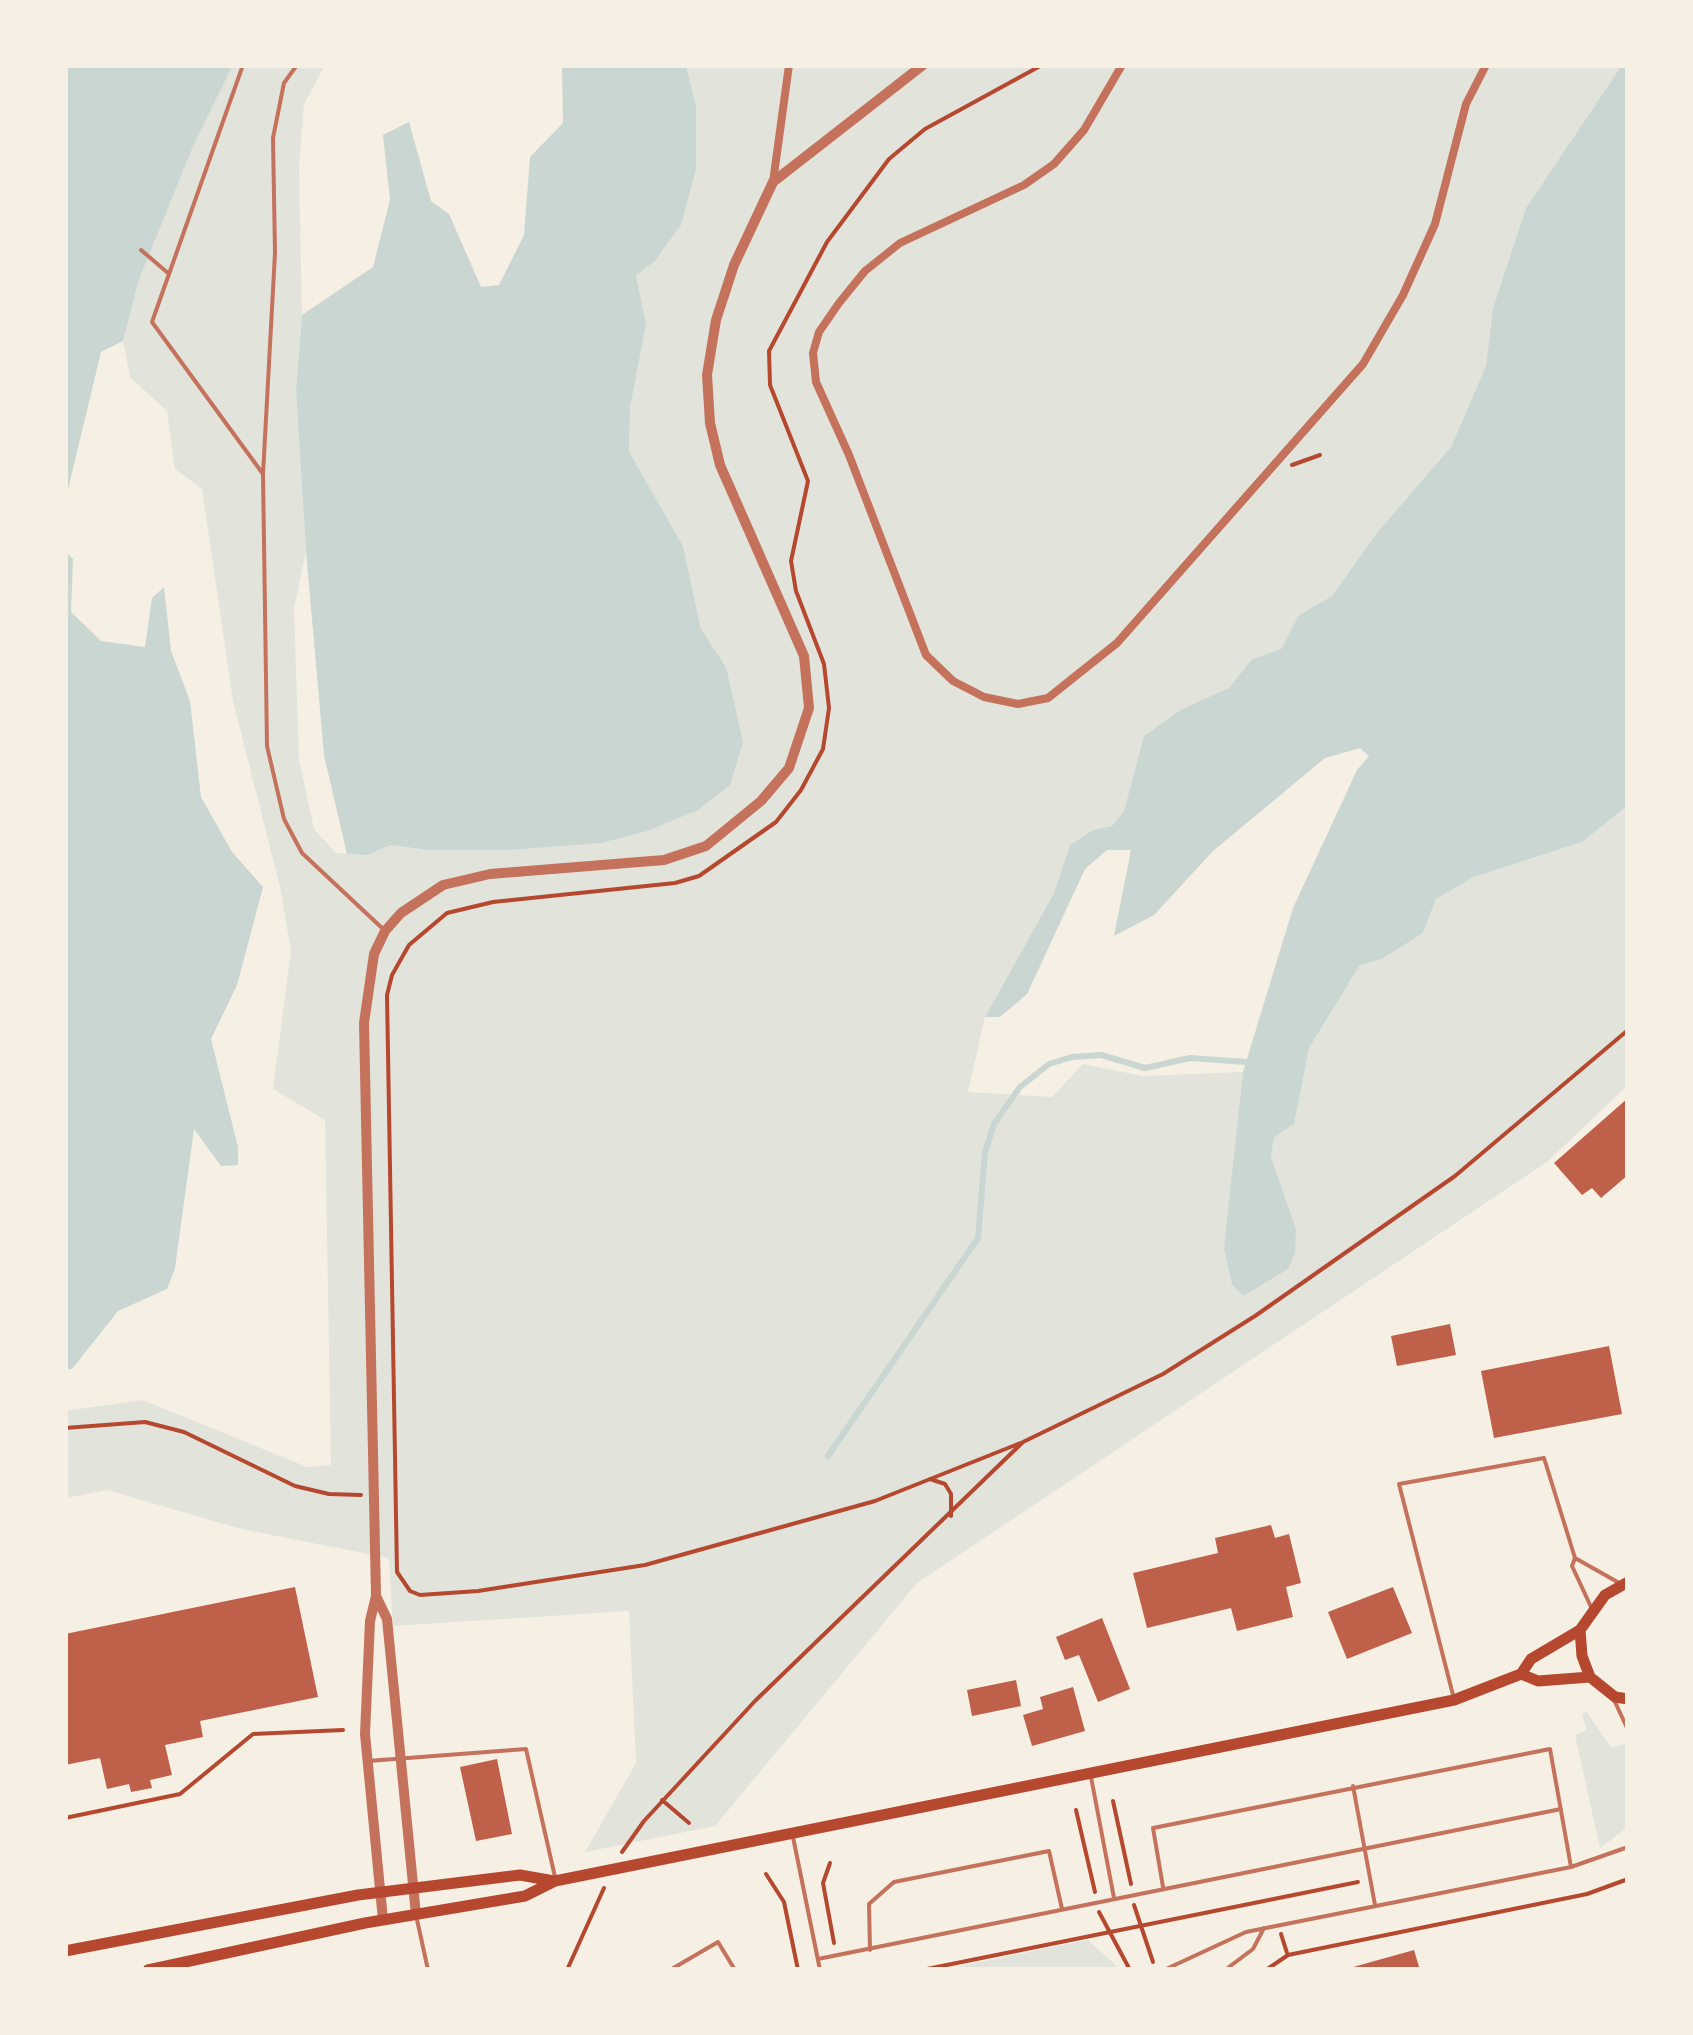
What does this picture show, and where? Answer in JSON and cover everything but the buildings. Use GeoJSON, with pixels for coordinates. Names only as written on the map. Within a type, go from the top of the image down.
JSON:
{"type":"FeatureCollection","features":[{"type":"Feature","properties":{"kind":"main road"},"geometry":{"type":"LineString","coordinates":[[148,1970],[179,1967],[383,1920],[525,1896],[556,1881],[1091,1777],[1454,1700],[1521,1674],[1531,1660],[1580,1630],[1592,1608],[1624,1583]]}},
{"type":"Feature","properties":{"kind":"main road"},"geometry":{"type":"LineString","coordinates":[[1580,1630],[1582,1656],[1590,1676],[1622,1698]]}},
{"type":"Feature","properties":{"kind":"main road"},"geometry":{"type":"LineString","coordinates":[[1521,1674],[1538,1682],[1590,1676]]}},
{"type":"Feature","properties":{"kind":"main road"},"geometry":{"type":"LineString","coordinates":[[65,1950],[379,1893],[520,1875],[556,1881]]}},
{"type":"Feature","properties":{"kind":"street"},"geometry":{"type":"LineString","coordinates":[[383,1920],[365,1761],[365,1691],[376,1596],[366,987],[385,931],[422,896],[443,885],[490,874],[664,860],[706,846],[761,801],[789,768],[809,708],[804,656],[720,465],[710,422],[707,375],[716,320],[734,265],[772,182],[788,65]]}},
{"type":"Feature","properties":{"kind":"street"},"geometry":{"type":"LineString","coordinates":[[772,182],[924,65]]}},
{"type":"Feature","properties":{"kind":"street"},"geometry":{"type":"LineString","coordinates":[[1122,65],[1084,130],[1054,164],[1024,185],[900,243],[865,272],[839,303],[819,332],[813,353],[816,382],[926,654],[953,681],[984,697],[1018,704],[1048,698],[1117,643],[1362,364],[1403,296],[1435,224],[1466,104],[1486,65]]}},
{"type":"Feature","properties":{"kind":"street"},"geometry":{"type":"LineString","coordinates":[[376,1596],[386,1619],[416,1916]]}},
{"type":"Feature","properties":{"kind":"lane"},"geometry":{"type":"LineString","coordinates":[[242,65],[152,322],[263,474]]}},
{"type":"Feature","properties":{"kind":"lane"},"geometry":{"type":"LineString","coordinates":[[297,65],[284,84],[273,138],[275,254],[263,474],[266,746],[274,786],[302,853],[385,931]]}},
{"type":"Feature","properties":{"kind":"lane"},"geometry":{"type":"LineString","coordinates":[[141,250],[168,274]]}},
{"type":"Feature","properties":{"kind":"lane"},"geometry":{"type":"LineString","coordinates":[[1454,1700],[1399,1484],[1544,1458],[1575,1558],[1572,1566],[1592,1608]]}},
{"type":"Feature","properties":{"kind":"lane"},"geometry":{"type":"LineString","coordinates":[[1575,1558],[1624,1583]]}},
{"type":"Feature","properties":{"kind":"lane"},"geometry":{"type":"LineString","coordinates":[[1622,1698],[1615,1707],[1628,1730]]}},
{"type":"Feature","properties":{"kind":"lane"},"geometry":{"type":"LineString","coordinates":[[365,1761],[526,1749],[556,1881]]}},
{"type":"Feature","properties":{"kind":"lane"},"geometry":{"type":"LineString","coordinates":[[1164,1888],[1153,1828],[1550,1749],[1571,1867]]}},
{"type":"Feature","properties":{"kind":"lane"},"geometry":{"type":"LineString","coordinates":[[1091,1777],[1114,1898]]}},
{"type":"Feature","properties":{"kind":"lane"},"geometry":{"type":"LineString","coordinates":[[1353,1786],[1375,1904]]}},
{"type":"Feature","properties":{"kind":"lane"},"geometry":{"type":"LineString","coordinates":[[818,1960],[1561,1809]]}},
{"type":"Feature","properties":{"kind":"lane"},"geometry":{"type":"LineString","coordinates":[[793,1836],[820,1970]]}},
{"type":"Feature","properties":{"kind":"lane"},"geometry":{"type":"LineString","coordinates":[[1164,1970],[1246,1932],[1571,1867],[1608,1858],[1628,1847]]}},
{"type":"Feature","properties":{"kind":"lane"},"geometry":{"type":"LineString","coordinates":[[870,1950],[866,1915],[869,1904],[894,1882],[1048,1851],[1062,1909]]}},
{"type":"Feature","properties":{"kind":"lane"},"geometry":{"type":"LineString","coordinates":[[416,1916],[428,1970]]}},
{"type":"Feature","properties":{"kind":"lane"},"geometry":{"type":"LineString","coordinates":[[1225,1970],[1253,1948],[1264,1928]]}},
{"type":"Feature","properties":{"kind":"lane"},"geometry":{"type":"LineString","coordinates":[[670,1970],[718,1942],[735,1970]]}},
{"type":"Feature","properties":{"kind":"path"},"geometry":{"type":"LineString","coordinates":[[1042,65],[925,129],[888,160],[827,242],[768,351],[770,385],[808,481],[791,561],[796,591],[824,664],[829,708],[823,749],[800,790],[776,822],[699,876],[675,883],[477,905],[447,912],[421,930],[400,959],[387,995],[397,1572],[405,1586],[420,1595],[478,1592],[645,1565],[874,1502],[1023,1442],[1163,1374],[1255,1316],[1456,1176],[1628,1030]]}},
{"type":"Feature","properties":{"kind":"path"},"geometry":{"type":"LineString","coordinates":[[414,924],[421,930]]}},
{"type":"Feature","properties":{"kind":"path"},"geometry":{"type":"LineString","coordinates":[[65,1428],[145,1422],[184,1432],[295,1486],[329,1494],[361,1495]]}},
{"type":"Feature","properties":{"kind":"path"},"geometry":{"type":"LineString","coordinates":[[627,1844],[754,1700],[951,1516],[1023,1442]]}},
{"type":"Feature","properties":{"kind":"path"},"geometry":{"type":"LineString","coordinates":[[930,1479],[946,1484],[953,1504],[951,1516]]}},
{"type":"Feature","properties":{"kind":"path"},"geometry":{"type":"LineString","coordinates":[[65,1818],[180,1794],[253,1734],[343,1730]]}},
{"type":"Feature","properties":{"kind":"path"},"geometry":{"type":"LineString","coordinates":[[662,1800],[690,1824]]}},
{"type":"Feature","properties":{"kind":"path"},"geometry":{"type":"LineString","coordinates":[[1113,1801],[1131,1885]]}},
{"type":"Feature","properties":{"kind":"path"},"geometry":{"type":"LineString","coordinates":[[1076,1810],[1095,1892]]}},
{"type":"Feature","properties":{"kind":"path"},"geometry":{"type":"LineString","coordinates":[[830,1863],[823,1882],[834,1943]]}},
{"type":"Feature","properties":{"kind":"path"},"geometry":{"type":"LineString","coordinates":[[766,1874],[784,1902],[798,1970]]}},
{"type":"Feature","properties":{"kind":"path"},"geometry":{"type":"LineString","coordinates":[[1266,1970],[1288,1955],[1587,1894],[1628,1879]]}},
{"type":"Feature","properties":{"kind":"path"},"geometry":{"type":"LineString","coordinates":[[922,1970],[1358,1882]]}},
{"type":"Feature","properties":{"kind":"path"},"geometry":{"type":"LineString","coordinates":[[1274,1899],[1277,1915]]}},
{"type":"Feature","properties":{"kind":"path"},"geometry":{"type":"LineString","coordinates":[[567,1970],[598,1900]]}},
{"type":"Feature","properties":{"kind":"path"},"geometry":{"type":"LineString","coordinates":[[1134,1905],[1153,1962]]}},
{"type":"Feature","properties":{"kind":"path"},"geometry":{"type":"LineString","coordinates":[[1099,1912],[1130,1970]]}},
{"type":"Feature","properties":{"kind":"path"},"geometry":{"type":"LineString","coordinates":[[1281,1934],[1288,1955]]}},
{"type":"Feature","properties":{"kind":"shaded area"},"geometry":{"type":"Polygon","coordinates":[[[65,65],[233,65],[194,144],[139,280],[123,341],[101,352],[65,502],[65,65]]]}},
{"type":"Feature","properties":{"kind":"shaded area"},"geometry":{"type":"Polygon","coordinates":[[[233,65],[325,65],[304,104],[299,166],[302,315],[296,391],[306,551],[294,609],[299,759],[314,829],[336,853],[367,855],[391,845],[428,850],[508,850],[726,667],[701,629],[683,546],[629,453],[630,408],[646,324],[636,274],[654,262],[696,107],[686,65],[1622,65],[1526,208],[1493,308],[1486,366],[1451,447],[1376,534],[1332,596],[1299,615],[1281,649],[1252,659],[1229,688],[1182,709],[1145,736],[1124,811],[1112,826],[1093,830],[1070,845],[1054,893],[985,1017],[968,1092],[1052,1097],[1083,1064],[1143,1076],[1243,1072],[1225,1248],[1296,1229],[1271,1157],[1274,1137],[1294,1123],[1309,1048],[1360,965],[1382,959],[1423,933],[1436,899],[1474,877],[1582,842],[1628,802],[1628,1085],[1547,1162],[917,1583],[715,1826],[585,1852],[636,1763],[629,1611],[393,1626],[389,1558],[241,1529],[107,1490],[65,1498],[65,1411],[143,1400],[307,1467],[331,1465],[325,1120],[273,1089],[291,951],[280,887],[233,701],[202,489],[175,469],[167,411],[130,377],[123,341],[139,280],[194,144],[233,65]]]}},
{"type":"Feature","properties":{"kind":"shaded area"},"geometry":{"type":"Polygon","coordinates":[[[562,65],[686,65],[696,107],[696,169],[681,225],[654,262],[636,275],[646,324],[630,408],[629,452],[683,546],[701,629],[726,667],[743,742],[730,785],[698,810],[647,831],[601,843],[508,850],[428,850],[391,845],[367,855],[347,854],[324,755],[306,551],[296,391],[302,315],[373,267],[390,200],[383,135],[409,122],[431,201],[449,214],[481,287],[499,285],[524,235],[530,157],[563,123],[562,65]]]}},
{"type":"Feature","properties":{"kind":"shaded area"},"geometry":{"type":"Polygon","coordinates":[[[1622,65],[1628,65],[1628,805],[1582,842],[1474,877],[1436,899],[1423,933],[1382,959],[1360,965],[1309,1048],[1294,1124],[1274,1137],[1271,1157],[1296,1229],[1295,1253],[1288,1269],[1243,1296],[1232,1284],[1224,1248],[1243,1072],[1293,908],[1357,770],[1369,756],[1360,748],[1325,758],[1213,851],[1154,915],[1114,936],[1131,850],[1107,850],[1085,869],[1027,994],[1000,1017],[985,1017],[1054,893],[1070,845],[1093,830],[1112,826],[1124,811],[1144,736],[1182,709],[1229,688],[1252,659],[1281,649],[1299,615],[1332,596],[1376,534],[1451,447],[1486,366],[1493,308],[1526,208],[1622,65]]]}},
{"type":"Feature","properties":{"kind":"shaded area"},"geometry":{"type":"Polygon","coordinates":[[[65,551],[73,559],[71,612],[101,641],[145,647],[152,598],[164,587],[171,651],[190,701],[201,797],[232,852],[263,887],[237,985],[211,1039],[238,1147],[238,1165],[221,1166],[194,1129],[175,1268],[167,1289],[118,1311],[72,1369],[65,1370],[65,551]]]}},
{"type":"Feature","properties":{"kind":"shaded area"},"geometry":{"type":"Polygon","coordinates":[[[1586,1711],[1611,1747],[1626,1744],[1628,1748],[1628,1827],[1600,1848],[1575,1735],[1587,1730],[1582,1714],[1586,1711]]]}},
{"type":"Feature","properties":{"kind":"shaded area"},"geometry":{"type":"Polygon","coordinates":[[[1088,1940],[1121,1970],[941,1970],[1088,1940]]]}},
{"type":"Feature","properties":{"kind":"waterway"},"geometry":{"type":"LineString","coordinates":[[828,1456],[978,1238],[985,1152],[994,1124],[1020,1087],[1049,1064],[1072,1057],[1101,1055],[1145,1068],[1190,1058],[1246,1062]]}}]}
